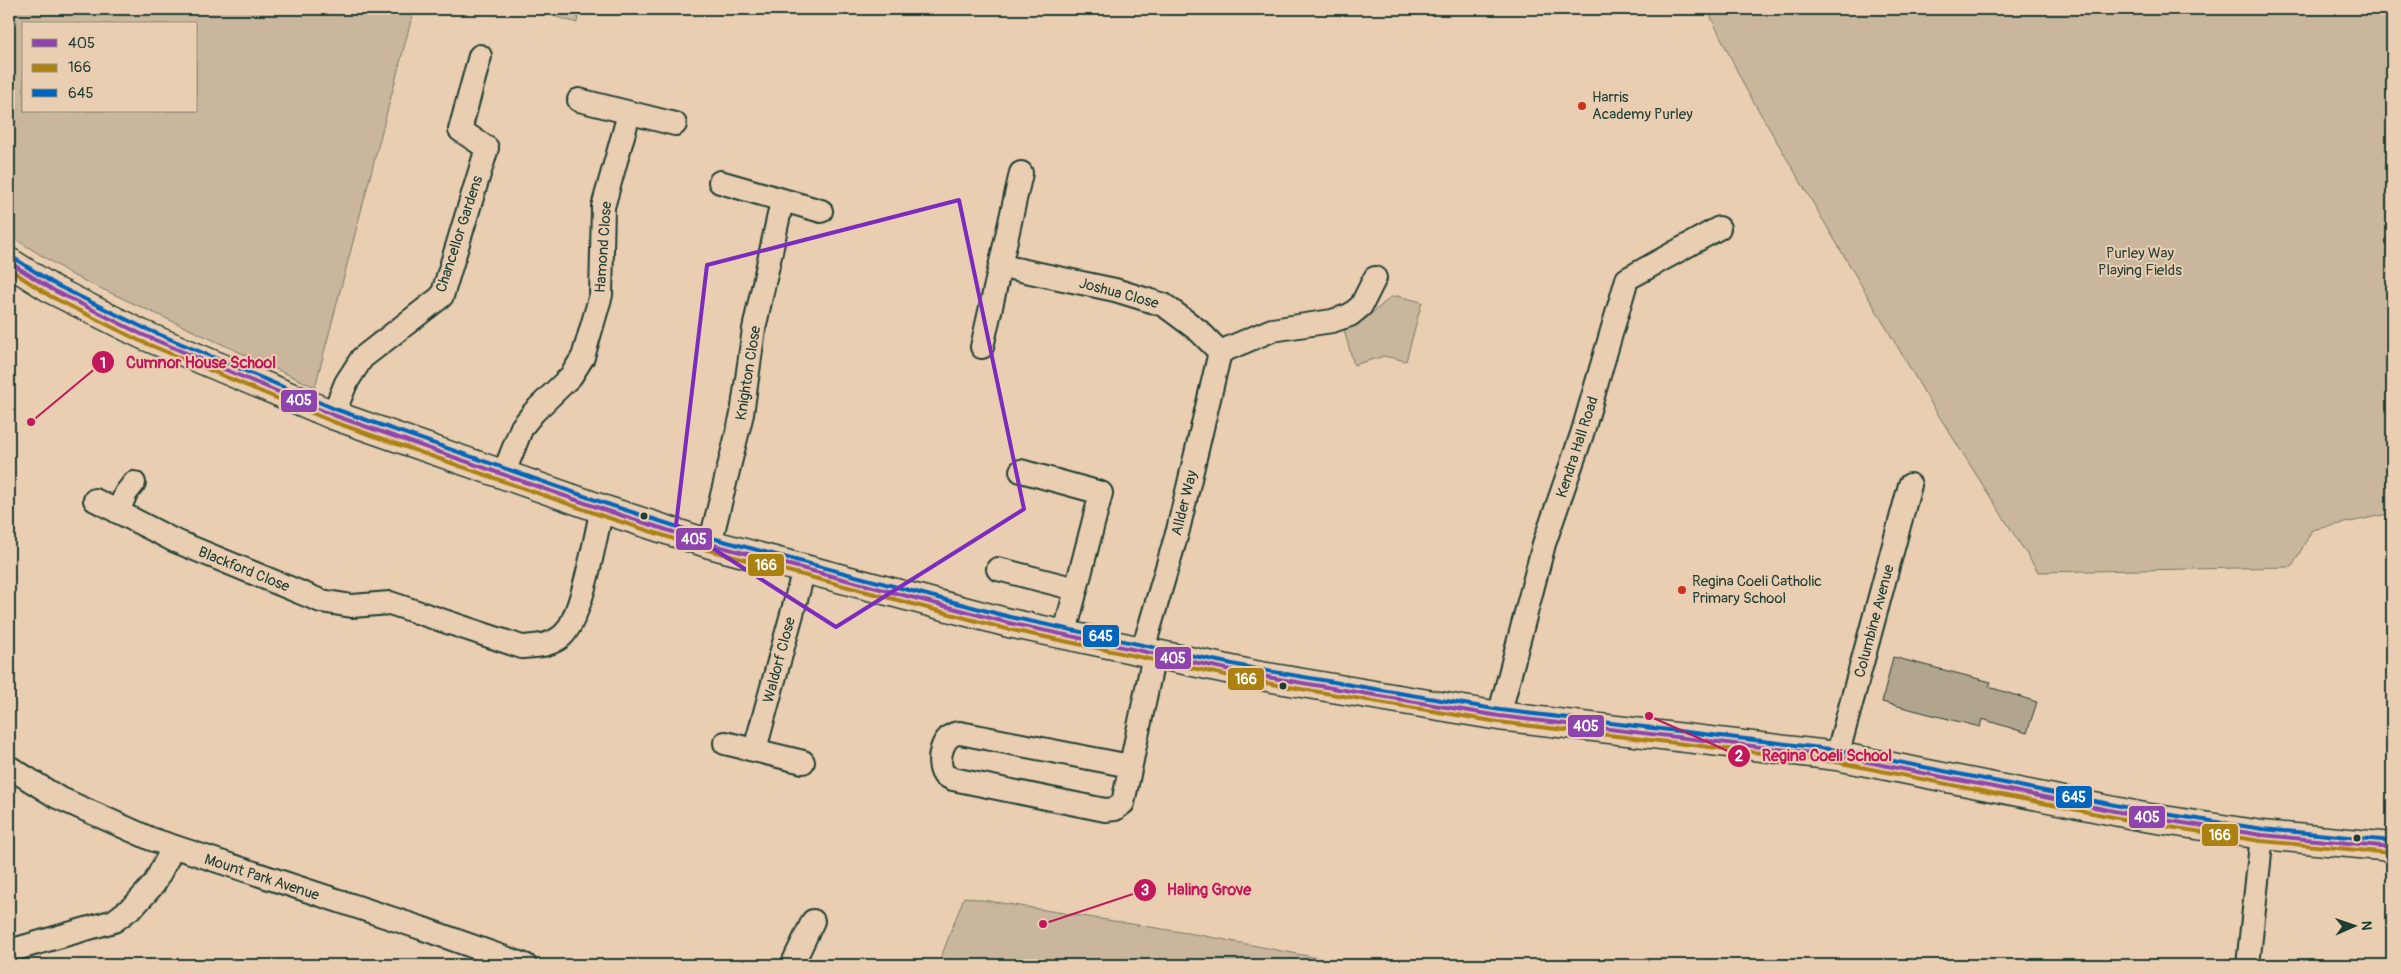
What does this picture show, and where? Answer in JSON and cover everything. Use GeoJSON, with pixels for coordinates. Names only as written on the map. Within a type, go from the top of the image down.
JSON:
{"type":"FeatureCollection","features":[{"type":"Feature","properties":{"kind":"street","name":"Chancellor Gardens"},"geometry":{"type":"LineString","coordinates":[[333,415],[346,383],[362,358],[442,296],[487,148],[460,130],[480,56]]}},
{"type":"Feature","properties":{"kind":"street"},"geometry":{"type":"LineString","coordinates":[[579,100],[629,114],[676,124]]}},
{"type":"Feature","properties":{"kind":"street","name":"Hamond Close"},"geometry":{"type":"LineString","coordinates":[[503,475],[522,427],[534,412],[571,376],[583,357],[601,295],[603,207],[629,114]]}},
{"type":"Feature","properties":{"kind":"street"},"geometry":{"type":"LineString","coordinates":[[982,346],[1002,266],[1021,173]]}},
{"type":"Feature","properties":{"kind":"street"},"geometry":{"type":"LineString","coordinates":[[720,182],[822,211]]}},
{"type":"Feature","properties":{"kind":"street","name":"Knighton Close"},"geometry":{"type":"LineString","coordinates":[[710,544],[742,414],[754,329],[782,200]]}},
{"type":"Feature","properties":{"kind":"street","name":"Kendra Hall Road"},"geometry":{"type":"LineString","coordinates":[[1499,716],[1544,544],[1582,434],[1627,280],[1719,228]]}},
{"type":"Feature","properties":{"kind":"street"},"geometry":{"type":"LineString","coordinates":[[9,262],[60,294],[140,334],[333,415],[602,509],[710,544],[804,570],[1064,636],[1148,654],[1499,716],[1837,756],[2144,817],[2262,835],[2392,846]]}},
{"type":"Feature","properties":{"kind":"street","name":"Joshua Close"},"geometry":{"type":"LineString","coordinates":[[1002,266],[1115,290],[1164,305],[1199,331],[1220,352]]}},
{"type":"Feature","properties":{"kind":"street"},"geometry":{"type":"LineString","coordinates":[[1220,352],[1272,330],[1332,321],[1350,315],[1361,306],[1375,278]]}},
{"type":"Feature","properties":{"kind":"street","name":"Allder Way"},"geometry":{"type":"LineString","coordinates":[[1130,766],[960,733],[949,736],[942,751],[940,763],[942,771],[953,779],[1105,810],[1115,809],[1123,803],[1130,766],[1148,654],[1220,352]]}},
{"type":"Feature","properties":{"kind":"street"},"geometry":{"type":"LineString","coordinates":[[1021,472],[1101,493],[1064,636]]}},
{"type":"Feature","properties":{"kind":"street"},"geometry":{"type":"LineString","coordinates":[[118,512],[126,493],[134,483]]}},
{"type":"Feature","properties":{"kind":"street","name":"Columbine Avenue"},"geometry":{"type":"LineString","coordinates":[[1837,756],[1910,485]]}},
{"type":"Feature","properties":{"kind":"street","name":"Blackford Close"},"geometry":{"type":"LineString","coordinates":[[94,500],[173,540],[321,601],[352,606],[390,603],[522,647],[543,646],[562,636],[575,616],[602,509]]}},
{"type":"Feature","properties":{"kind":"street"},"geometry":{"type":"LineString","coordinates":[[998,569],[1076,588]]}},
{"type":"Feature","properties":{"kind":"street","name":"Waldorf Close"},"geometry":{"type":"LineString","coordinates":[[755,749],[804,570]]}},
{"type":"Feature","properties":{"kind":"street"},"geometry":{"type":"LineString","coordinates":[[725,743],[803,762]]}},
{"type":"Feature","properties":{"kind":"street","name":"Mount Park Avenue"},"geometry":{"type":"LineString","coordinates":[[9,768],[57,797],[173,848],[421,928],[525,965]]}},
{"type":"Feature","properties":{"kind":"street"},"geometry":{"type":"LineString","coordinates":[[2248,965],[2262,835]]}},
{"type":"Feature","properties":{"kind":"street"},"geometry":{"type":"LineString","coordinates":[[9,951],[114,920],[135,906],[154,884],[173,848]]}},
{"type":"Feature","properties":{"kind":"street"},"geometry":{"type":"LineString","coordinates":[[792,965],[813,921]]}},
{"type":"Feature","properties":{"kind":"highlighted area"},"geometry":{"type":"Polygon","coordinates":[[[959,200],[1024,509],[836,627],[676,525],[707,265],[959,200]]]}},
{"type":"Feature","properties":{"kind":"green space"},"geometry":{"type":"Polygon","coordinates":[[[9,9],[414,9],[315,387],[74,276],[9,235],[9,9]]]}},
{"type":"Feature","properties":{"kind":"green space"},"geometry":{"type":"Polygon","coordinates":[[[530,9],[579,9],[577,23],[530,9]]]}},
{"type":"Feature","properties":{"kind":"green space","name":"Purley Way Playing Fields"},"geometry":{"type":"Polygon","coordinates":[[[1707,9],[2392,9],[2392,513],[2312,530],[2292,567],[2038,572],[1927,397],[1746,89],[1707,9]]]}},
{"type":"Feature","properties":{"kind":"green space"},"geometry":{"type":"Polygon","coordinates":[[[1398,296],[1422,302],[1406,361],[1384,356],[1354,365],[1344,330],[1365,319],[1391,297],[1398,296]]]}},
{"type":"Feature","properties":{"kind":"green space"},"geometry":{"type":"Polygon","coordinates":[[[964,897],[1200,935],[1354,965],[938,965],[964,897]]]}},
{"type":"Feature","properties":{"kind":"building"},"geometry":{"type":"Polygon","coordinates":[[[1893,657],[1991,682],[1989,687],[2037,702],[2027,733],[1982,719],[1980,727],[1882,702],[1893,657]]]}},
{"type":"Feature","properties":{"kind":"transit line","name":"645"},"geometry":{"type":"LineString","coordinates":[[12,257],[56,285],[144,328],[335,409],[604,503],[712,538],[1010,617],[1256,669],[1500,710],[1838,750],[2145,811],[2263,829],[2392,841]]}},
{"type":"Feature","properties":{"kind":"transit line","name":"405"},"geometry":{"type":"LineString","coordinates":[[9,262],[53,290],[141,334],[333,415],[602,509],[710,544],[1009,623],[1255,675],[1499,716],[1837,756],[2144,817],[2262,835],[2392,847]]}},
{"type":"Feature","properties":{"kind":"transit line","name":"166"},"geometry":{"type":"LineString","coordinates":[[9,269],[50,296],[138,340],[331,421],[600,515],[708,550],[1007,629],[1254,681],[1498,722],[1836,762],[2143,823],[2261,841],[2391,853]]}},
{"type":"Feature","properties":{"kind":"place","name":"Harris Academy Purley"},"geometry":{"type":"Point","coordinates":[1582,106]}},
{"type":"Feature","properties":{"kind":"place","name":"Cumnor House School"},"geometry":{"type":"Point","coordinates":[31,422]}},
{"type":"Feature","properties":{"kind":"place","name":"Regina Coeli Catholic Primary School"},"geometry":{"type":"Point","coordinates":[1682,590]}},
{"type":"Feature","properties":{"kind":"place","name":"Regina Coeli School"},"geometry":{"type":"Point","coordinates":[1649,716]}},
{"type":"Feature","properties":{"kind":"place","name":"Haling Grove"},"geometry":{"type":"Point","coordinates":[1043,924]}}]}
